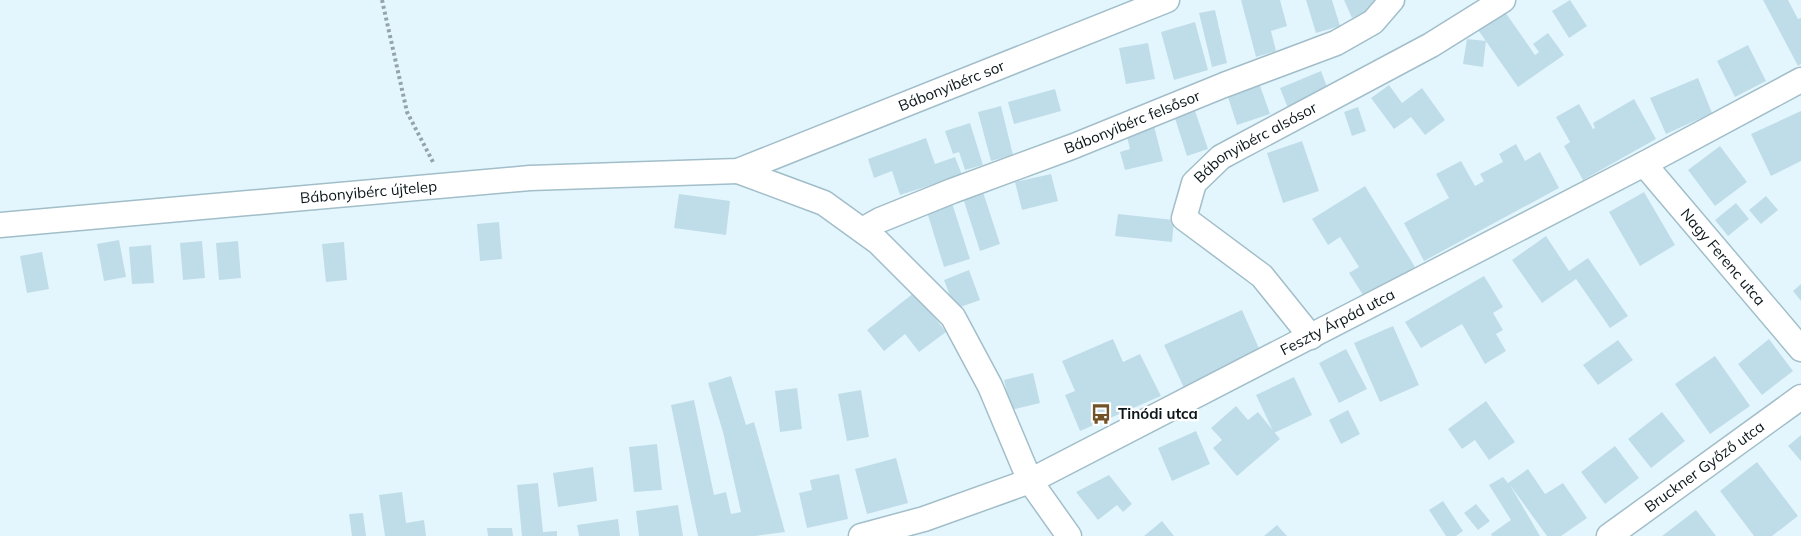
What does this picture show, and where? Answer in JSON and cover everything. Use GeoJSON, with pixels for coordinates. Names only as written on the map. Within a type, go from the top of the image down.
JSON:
{"type":"FeatureCollection","features":[{"type":"Feature","properties":{"kind":"street","name":"Bábonyibérc sor"},"geometry":{"type":"LineString","coordinates":[[738,171],[1167,0]]}},
{"type":"Feature","properties":{"kind":"street","name":"Bábonyibérc felsősor"},"geometry":{"type":"LineString","coordinates":[[861,230],[932,199],[1336,43],[1373,21],[1392,0]]}},
{"type":"Feature","properties":{"kind":"street","name":"Bábonyibérc alsósor"},"geometry":{"type":"LineString","coordinates":[[1311,337],[1262,276],[1184,218],[1194,183],[1221,158],[1431,45],[1503,0]]}},
{"type":"Feature","properties":{"kind":"street","name":"Feszty Árpád utca"},"geometry":{"type":"LineString","coordinates":[[861,536],[924,519],[1030,481],[1644,164],[1801,80]]}},
{"type":"Feature","properties":{"kind":"street","name":"Nagy Ferenc utca"},"geometry":{"type":"LineString","coordinates":[[1644,164],[1801,349]]}},
{"type":"Feature","properties":{"kind":"street","name":"Bábonyibérc újtelep"},"geometry":{"type":"LineString","coordinates":[[0,225],[530,178],[738,171]]}},
{"type":"Feature","properties":{"kind":"street"},"geometry":{"type":"LineString","coordinates":[[738,171],[824,204],[878,242],[953,317],[990,386],[1030,481],[1069,536]]}},
{"type":"Feature","properties":{"kind":"street","name":"Bruckner Győző utca"},"geometry":{"type":"LineString","coordinates":[[1609,536],[1801,397]]}},
{"type":"Feature","properties":{"kind":"path"},"geometry":{"type":"LineString","coordinates":[[382,0],[407,112],[445,186]]}},
{"type":"Feature","properties":{"kind":"building"},"geometry":{"type":"Polygon","coordinates":[[[1241,0],[1280,0],[1287,26],[1271,31],[1276,51],[1256,57],[1241,0]]]}},
{"type":"Feature","properties":{"kind":"building"},"geometry":{"type":"Polygon","coordinates":[[[1306,0],[1332,0],[1340,26],[1316,33],[1306,0]]]}},
{"type":"Feature","properties":{"kind":"building"},"geometry":{"type":"Polygon","coordinates":[[[1344,0],[1390,0],[1352,18],[1344,0]]]}},
{"type":"Feature","properties":{"kind":"building"},"geometry":{"type":"Polygon","coordinates":[[[1570,0],[1587,26],[1569,38],[1552,11],[1570,0]]]}},
{"type":"Feature","properties":{"kind":"building"},"geometry":{"type":"Polygon","coordinates":[[[1763,0],[1788,0],[1798,19],[1801,18],[1801,64],[1798,66],[1763,0]]]}},
{"type":"Feature","properties":{"kind":"building"},"geometry":{"type":"Polygon","coordinates":[[[1503,9],[1535,55],[1539,52],[1533,44],[1548,33],[1564,55],[1518,87],[1476,27],[1503,9]]]}},
{"type":"Feature","properties":{"kind":"building"},"geometry":{"type":"Polygon","coordinates":[[[1215,10],[1227,63],[1212,67],[1199,13],[1215,10]]]}},
{"type":"Feature","properties":{"kind":"building"},"geometry":{"type":"Polygon","coordinates":[[[1195,22],[1208,70],[1174,80],[1161,32],[1195,22]]]}},
{"type":"Feature","properties":{"kind":"building"},"geometry":{"type":"Polygon","coordinates":[[[1467,39],[1486,41],[1483,67],[1463,64],[1467,39]]]}},
{"type":"Feature","properties":{"kind":"building"},"geometry":{"type":"Polygon","coordinates":[[[1148,43],[1155,79],[1126,84],[1119,48],[1148,43]]]}},
{"type":"Feature","properties":{"kind":"building"},"geometry":{"type":"Polygon","coordinates":[[[1748,45],[1766,81],[1735,97],[1717,61],[1748,45]]]}},
{"type":"Feature","properties":{"kind":"building"},"geometry":{"type":"Polygon","coordinates":[[[1321,71],[1329,92],[1288,108],[1280,88],[1321,71]]]}},
{"type":"Feature","properties":{"kind":"building"},"geometry":{"type":"Polygon","coordinates":[[[1698,78],[1712,113],[1666,134],[1650,98],[1698,78]]]}},
{"type":"Feature","properties":{"kind":"building"},"geometry":{"type":"Polygon","coordinates":[[[1258,80],[1270,114],[1237,125],[1226,91],[1258,80]]]}},
{"type":"Feature","properties":{"kind":"building"},"geometry":{"type":"Polygon","coordinates":[[[1389,85],[1402,103],[1422,88],[1445,120],[1425,135],[1411,117],[1394,129],[1371,98],[1389,85]]]}},
{"type":"Feature","properties":{"kind":"building"},"geometry":{"type":"Polygon","coordinates":[[[1055,89],[1061,111],[1014,124],[1008,102],[1055,89]]]}},
{"type":"Feature","properties":{"kind":"building"},"geometry":{"type":"Polygon","coordinates":[[[1634,99],[1656,139],[1583,180],[1564,146],[1570,142],[1556,117],[1579,104],[1593,129],[1595,128],[1593,123],[1634,99]]]}},
{"type":"Feature","properties":{"kind":"building"},"geometry":{"type":"Polygon","coordinates":[[[1193,105],[1208,149],[1187,156],[1173,112],[1193,105]]]}},
{"type":"Feature","properties":{"kind":"building"},"geometry":{"type":"Polygon","coordinates":[[[1001,106],[1013,155],[991,161],[978,112],[1001,106]]]}},
{"type":"Feature","properties":{"kind":"building"},"geometry":{"type":"Polygon","coordinates":[[[1358,107],[1366,131],[1352,136],[1344,112],[1358,107]]]}},
{"type":"Feature","properties":{"kind":"building"},"geometry":{"type":"Polygon","coordinates":[[[1801,111],[1801,161],[1771,176],[1751,134],[1801,111]]]}},
{"type":"Feature","properties":{"kind":"building"},"geometry":{"type":"Polygon","coordinates":[[[970,123],[983,165],[965,170],[959,152],[953,154],[945,131],[970,123]]]}},
{"type":"Feature","properties":{"kind":"building"},"geometry":{"type":"Polygon","coordinates":[[[1154,126],[1163,161],[1125,170],[1120,152],[1130,149],[1126,133],[1154,126]]]}},
{"type":"Feature","properties":{"kind":"building"},"geometry":{"type":"Polygon","coordinates":[[[926,138],[935,164],[955,157],[962,175],[900,195],[892,171],[874,178],[868,159],[926,138]]]}},
{"type":"Feature","properties":{"kind":"building"},"geometry":{"type":"Polygon","coordinates":[[[1302,141],[1319,191],[1283,203],[1267,153],[1302,141]]]}},
{"type":"Feature","properties":{"kind":"building"},"geometry":{"type":"Polygon","coordinates":[[[1516,144],[1525,161],[1540,152],[1559,188],[1424,261],[1404,223],[1449,198],[1436,174],[1461,161],[1475,186],[1484,181],[1480,174],[1503,162],[1499,154],[1516,144]]]}},
{"type":"Feature","properties":{"kind":"building"},"geometry":{"type":"Polygon","coordinates":[[[1720,146],[1747,182],[1715,206],[1688,170],[1720,146]]]}},
{"type":"Feature","properties":{"kind":"building"},"geometry":{"type":"Polygon","coordinates":[[[1051,174],[1058,201],[1022,210],[1015,182],[1051,174]]]}},
{"type":"Feature","properties":{"kind":"building"},"geometry":{"type":"Polygon","coordinates":[[[1365,186],[1415,267],[1365,298],[1349,273],[1359,267],[1340,237],[1328,245],[1312,219],[1365,186]]]}},
{"type":"Feature","properties":{"kind":"building"},"geometry":{"type":"Polygon","coordinates":[[[983,192],[1000,244],[980,251],[963,198],[983,192]]]}},
{"type":"Feature","properties":{"kind":"building"},"geometry":{"type":"Polygon","coordinates":[[[1644,192],[1675,245],[1640,266],[1609,212],[1644,192]]]}},
{"type":"Feature","properties":{"kind":"building"},"geometry":{"type":"Polygon","coordinates":[[[679,194],[730,201],[726,235],[674,228],[679,194]]]}},
{"type":"Feature","properties":{"kind":"building"},"geometry":{"type":"Polygon","coordinates":[[[1766,196],[1778,210],[1761,224],[1749,210],[1766,196]]]}},
{"type":"Feature","properties":{"kind":"building"},"geometry":{"type":"Polygon","coordinates":[[[952,203],[970,259],[944,267],[927,212],[952,203]]]}},
{"type":"Feature","properties":{"kind":"building"},"geometry":{"type":"Polygon","coordinates":[[[1736,203],[1749,219],[1728,236],[1715,220],[1736,203]]]}},
{"type":"Feature","properties":{"kind":"building"},"geometry":{"type":"Polygon","coordinates":[[[1118,214],[1174,220],[1172,242],[1115,236],[1118,214]]]}},
{"type":"Feature","properties":{"kind":"building"},"geometry":{"type":"Polygon","coordinates":[[[499,222],[502,259],[480,261],[477,224],[499,222]]]}},
{"type":"Feature","properties":{"kind":"building"},"geometry":{"type":"Polygon","coordinates":[[[1546,236],[1569,271],[1588,258],[1628,316],[1610,328],[1576,279],[1542,303],[1512,260],[1546,236]]]}},
{"type":"Feature","properties":{"kind":"building"},"geometry":{"type":"Polygon","coordinates":[[[119,240],[126,277],[104,281],[97,244],[119,240]]]}},
{"type":"Feature","properties":{"kind":"building"},"geometry":{"type":"Polygon","coordinates":[[[202,241],[205,278],[183,280],[180,243],[202,241]]]}},
{"type":"Feature","properties":{"kind":"building"},"geometry":{"type":"Polygon","coordinates":[[[238,241],[241,278],[219,280],[216,243],[238,241]]]}},
{"type":"Feature","properties":{"kind":"building"},"geometry":{"type":"Polygon","coordinates":[[[344,242],[347,280],[326,282],[322,244],[344,242]]]}},
{"type":"Feature","properties":{"kind":"building"},"geometry":{"type":"Polygon","coordinates":[[[151,245],[154,283],[132,284],[129,247],[151,245]]]}},
{"type":"Feature","properties":{"kind":"building"},"geometry":{"type":"Polygon","coordinates":[[[42,252],[49,289],[27,293],[20,256],[42,252]]]}},
{"type":"Feature","properties":{"kind":"building"},"geometry":{"type":"Polygon","coordinates":[[[969,270],[980,300],[955,309],[944,280],[969,270]]]}},
{"type":"Feature","properties":{"kind":"building"},"geometry":{"type":"Polygon","coordinates":[[[1484,276],[1503,307],[1493,313],[1503,330],[1496,334],[1506,351],[1485,364],[1462,324],[1421,348],[1405,322],[1484,276]]]}},
{"type":"Feature","properties":{"kind":"building"},"geometry":{"type":"Polygon","coordinates":[[[1801,284],[1801,301],[1793,291],[1801,284]]]}},
{"type":"Feature","properties":{"kind":"building"},"geometry":{"type":"Polygon","coordinates":[[[915,292],[946,332],[919,352],[905,334],[884,351],[867,330],[915,292]]]}},
{"type":"Feature","properties":{"kind":"building"},"geometry":{"type":"Polygon","coordinates":[[[1242,310],[1261,353],[1184,388],[1164,345],[1242,310]]]}},
{"type":"Feature","properties":{"kind":"building"},"geometry":{"type":"Polygon","coordinates":[[[1393,326],[1419,385],[1380,402],[1354,343],[1393,326]]]}},
{"type":"Feature","properties":{"kind":"building"},"geometry":{"type":"Polygon","coordinates":[[[1113,339],[1123,362],[1140,354],[1161,396],[1080,431],[1065,395],[1075,391],[1062,361],[1113,339]]]}},
{"type":"Feature","properties":{"kind":"building"},"geometry":{"type":"Polygon","coordinates":[[[1769,339],[1793,371],[1762,395],[1738,364],[1769,339]]]}},
{"type":"Feature","properties":{"kind":"building"},"geometry":{"type":"Polygon","coordinates":[[[1618,340],[1633,360],[1598,385],[1583,365],[1618,340]]]}},
{"type":"Feature","properties":{"kind":"building"},"geometry":{"type":"Polygon","coordinates":[[[1346,349],[1367,389],[1339,403],[1319,363],[1346,349]]]}},
{"type":"Feature","properties":{"kind":"building"},"geometry":{"type":"Polygon","coordinates":[[[1715,356],[1750,406],[1710,434],[1675,384],[1715,356]]]}},
{"type":"Feature","properties":{"kind":"building"},"geometry":{"type":"Polygon","coordinates":[[[1033,373],[1040,403],[1011,410],[1004,380],[1033,373]]]}},
{"type":"Feature","properties":{"kind":"building"},"geometry":{"type":"Polygon","coordinates":[[[731,376],[746,425],[754,422],[785,532],[755,536],[698,536],[671,405],[694,400],[714,495],[726,492],[731,514],[741,512],[723,432],[708,383],[731,376]]]}},
{"type":"Feature","properties":{"kind":"building"},"geometry":{"type":"Polygon","coordinates":[[[1294,377],[1312,415],[1274,433],[1256,395],[1294,377]]]}},
{"type":"Feature","properties":{"kind":"building"},"geometry":{"type":"Polygon","coordinates":[[[797,388],[802,429],[780,432],[775,391],[797,388]]]}},
{"type":"Feature","properties":{"kind":"building"},"geometry":{"type":"Polygon","coordinates":[[[861,390],[869,437],[847,441],[838,394],[861,390]]]}},
{"type":"Feature","properties":{"kind":"building"},"geometry":{"type":"Polygon","coordinates":[[[1486,401],[1515,442],[1489,460],[1475,440],[1462,449],[1448,429],[1486,401]]]}},
{"type":"Feature","properties":{"kind":"building"},"geometry":{"type":"Polygon","coordinates":[[[1236,406],[1248,420],[1258,412],[1280,439],[1237,476],[1213,448],[1222,440],[1211,428],[1236,406]]]}},
{"type":"Feature","properties":{"kind":"building"},"geometry":{"type":"Polygon","coordinates":[[[1348,410],[1360,434],[1341,444],[1329,420],[1348,410]]]}},
{"type":"Feature","properties":{"kind":"building"},"geometry":{"type":"Polygon","coordinates":[[[1662,412],[1685,441],[1651,468],[1628,439],[1662,412]]]}},
{"type":"Feature","properties":{"kind":"building"},"geometry":{"type":"Polygon","coordinates":[[[1196,431],[1210,464],[1172,481],[1158,448],[1196,431]]]}},
{"type":"Feature","properties":{"kind":"building"},"geometry":{"type":"Polygon","coordinates":[[[1801,435],[1801,461],[1788,446],[1801,435]]]}},
{"type":"Feature","properties":{"kind":"building"},"geometry":{"type":"Polygon","coordinates":[[[657,444],[662,490],[634,492],[629,447],[657,444]]]}},
{"type":"Feature","properties":{"kind":"building"},"geometry":{"type":"Polygon","coordinates":[[[1615,446],[1639,478],[1605,504],[1581,472],[1615,446]]]}},
{"type":"Feature","properties":{"kind":"building"},"geometry":{"type":"Polygon","coordinates":[[[896,458],[908,503],[867,514],[855,469],[896,458]]]}},
{"type":"Feature","properties":{"kind":"building"},"geometry":{"type":"Polygon","coordinates":[[[1757,462],[1798,516],[1772,536],[1754,536],[1720,491],[1757,462]]]}},
{"type":"Feature","properties":{"kind":"building"},"geometry":{"type":"Polygon","coordinates":[[[593,467],[597,501],[558,507],[553,473],[593,467]]]}},
{"type":"Feature","properties":{"kind":"building"},"geometry":{"type":"Polygon","coordinates":[[[1528,469],[1545,494],[1563,483],[1587,518],[1561,536],[1547,536],[1510,485],[1540,536],[1492,536],[1491,534],[1511,520],[1489,485],[1503,477],[1508,483],[1528,469]]]}},
{"type":"Feature","properties":{"kind":"building"},"geometry":{"type":"Polygon","coordinates":[[[839,474],[848,519],[807,528],[799,493],[812,490],[810,480],[839,474]]]}},
{"type":"Feature","properties":{"kind":"building"},"geometry":{"type":"Polygon","coordinates":[[[1109,475],[1132,504],[1123,512],[1117,505],[1098,520],[1076,492],[1109,475]]]}},
{"type":"Feature","properties":{"kind":"building"},"geometry":{"type":"Polygon","coordinates":[[[538,483],[543,532],[557,531],[557,536],[522,536],[517,485],[538,483]]]}},
{"type":"Feature","properties":{"kind":"building"},"geometry":{"type":"Polygon","coordinates":[[[402,492],[406,523],[424,520],[426,536],[385,536],[379,495],[402,492]]]}},
{"type":"Feature","properties":{"kind":"building"},"geometry":{"type":"Polygon","coordinates":[[[1443,501],[1463,531],[1456,536],[1446,536],[1429,510],[1443,501]]]}},
{"type":"Feature","properties":{"kind":"building"},"geometry":{"type":"Polygon","coordinates":[[[1476,504],[1490,521],[1478,530],[1464,513],[1476,504]]]}},
{"type":"Feature","properties":{"kind":"building"},"geometry":{"type":"Polygon","coordinates":[[[678,505],[683,536],[639,536],[636,511],[678,505]]]}},
{"type":"Feature","properties":{"kind":"building"},"geometry":{"type":"Polygon","coordinates":[[[1696,510],[1716,536],[1662,536],[1696,510]]]}},
{"type":"Feature","properties":{"kind":"building"},"geometry":{"type":"Polygon","coordinates":[[[363,513],[366,536],[352,536],[349,514],[363,513]]]}},
{"type":"Feature","properties":{"kind":"building"},"geometry":{"type":"Polygon","coordinates":[[[618,519],[620,536],[579,536],[577,525],[618,519]]]}},
{"type":"Feature","properties":{"kind":"building"},"geometry":{"type":"Polygon","coordinates":[[[1162,521],[1174,536],[1144,536],[1162,521]]]}},
{"type":"Feature","properties":{"kind":"building"},"geometry":{"type":"Polygon","coordinates":[[[1277,525],[1287,536],[1264,536],[1277,525]]]}},
{"type":"Feature","properties":{"kind":"building"},"geometry":{"type":"Polygon","coordinates":[[[487,528],[512,528],[513,536],[488,536],[487,528]]]}},
{"type":"Feature","properties":{"kind":"place","name":"Tinódi utca"},"geometry":{"type":"Point","coordinates":[1101,414]}}]}
